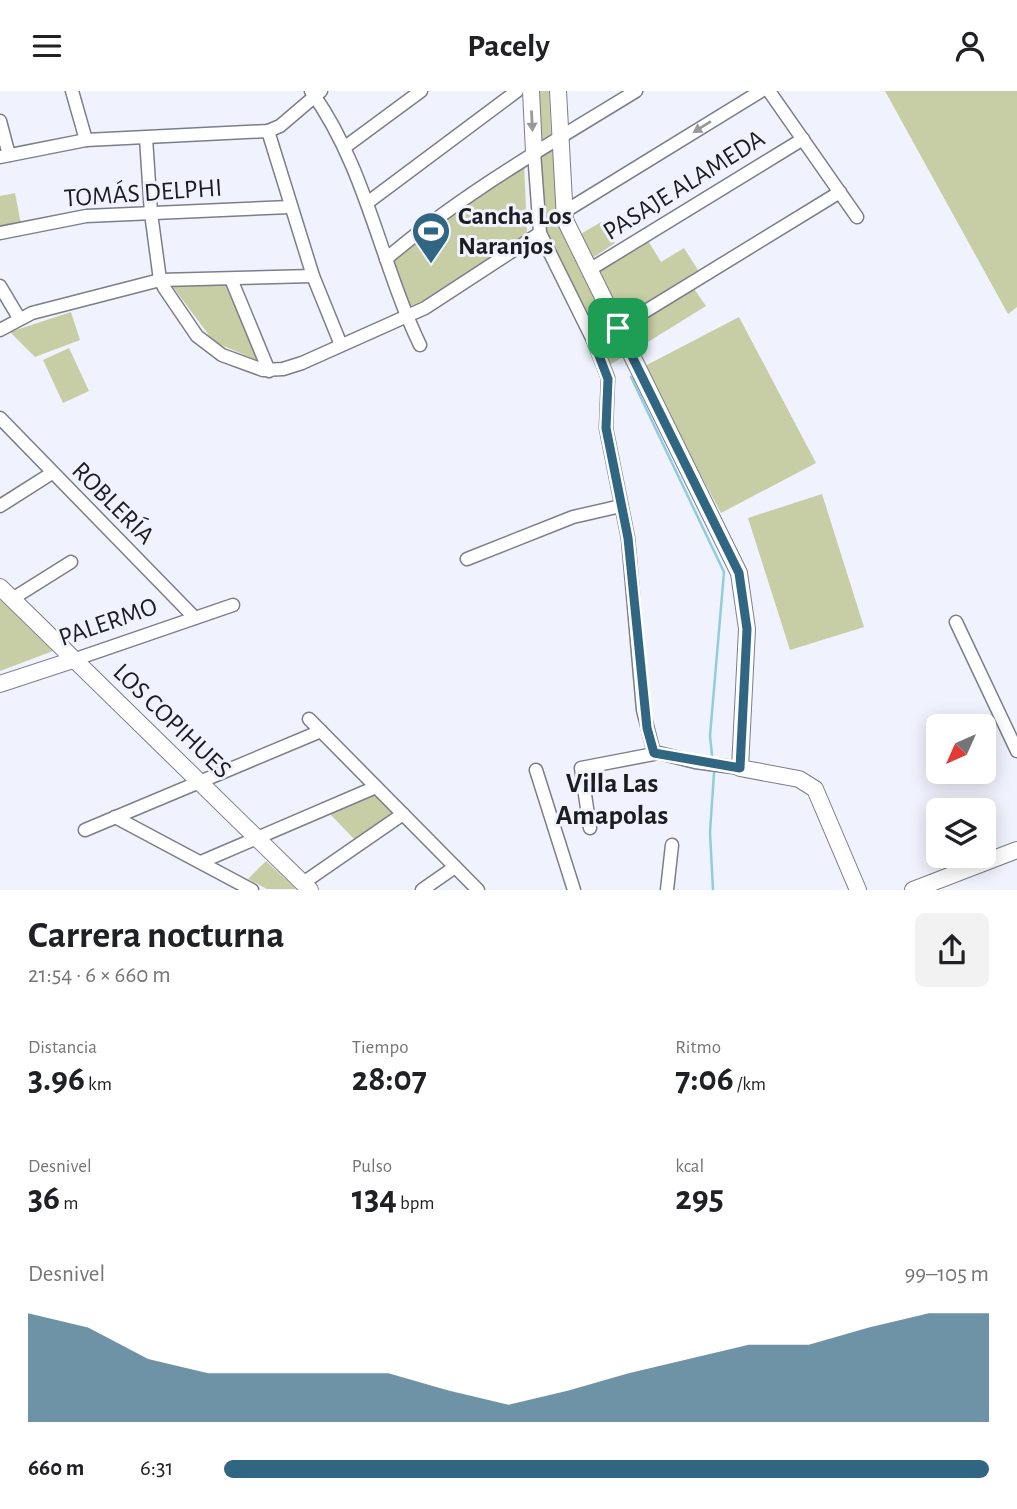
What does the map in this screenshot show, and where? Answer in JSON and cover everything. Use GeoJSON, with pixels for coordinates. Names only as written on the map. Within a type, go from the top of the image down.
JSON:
{"type":"FeatureCollection","features":[{"type":"Feature","properties":{"kind":"street"},"geometry":{"type":"LineString","coordinates":[[72,91],[86,140]]}},
{"type":"Feature","properties":{"kind":"street"},"geometry":{"type":"LineString","coordinates":[[345,147],[421,91]]}},
{"type":"Feature","properties":{"kind":"street"},"geometry":{"type":"LineString","coordinates":[[367,203],[517,91]]}},
{"type":"Feature","properties":{"kind":"street"},"geometry":{"type":"LineString","coordinates":[[531,91],[540,233],[593,340],[608,379],[606,428],[629,548],[643,710],[654,753]]}},
{"type":"Feature","properties":{"kind":"street"},"geometry":{"type":"LineString","coordinates":[[558,91],[564,212],[589,270],[739,573],[747,629],[740,768]]}},
{"type":"Feature","properties":{"kind":"street"},"geometry":{"type":"LineString","coordinates":[[386,259],[432,219],[534,152],[636,91]]}},
{"type":"Feature","properties":{"kind":"street"},"geometry":{"type":"LineString","coordinates":[[564,212],[761,91]]}},
{"type":"Feature","properties":{"kind":"street"},"geometry":{"type":"LineString","coordinates":[[769,91],[858,217]]}},
{"type":"Feature","properties":{"kind":"street"},"geometry":{"type":"LineString","coordinates":[[0,121],[5,156],[86,140],[268,131],[280,126],[315,93],[345,147],[407,317],[420,345]]}},
{"type":"Feature","properties":{"kind":"street"},"geometry":{"type":"LineString","coordinates":[[268,131],[313,276],[341,345]]}},
{"type":"Feature","properties":{"kind":"street"},"geometry":{"type":"LineString","coordinates":[[146,138],[151,213],[160,280],[206,345],[239,362],[269,371],[302,363],[407,317],[443,298],[540,233]]}},
{"type":"Feature","properties":{"kind":"street","name":"PASAJE ALAMEDA"},"geometry":{"type":"LineString","coordinates":[[589,270],[803,139]]}},
{"type":"Feature","properties":{"kind":"street"},"geometry":{"type":"LineString","coordinates":[[593,340],[618,328],[840,192]]}},
{"type":"Feature","properties":{"kind":"street","name":"TOMÁS DELPHI"},"geometry":{"type":"LineString","coordinates":[[0,233],[86,216],[290,207]]}},
{"type":"Feature","properties":{"kind":"street"},"geometry":{"type":"LineString","coordinates":[[0,330],[19,319],[160,280],[313,276]]}},
{"type":"Feature","properties":{"kind":"street"},"geometry":{"type":"LineString","coordinates":[[231,279],[269,371]]}},
{"type":"Feature","properties":{"kind":"street"},"geometry":{"type":"LineString","coordinates":[[0,286],[19,319]]}},
{"type":"Feature","properties":{"kind":"street","name":"ROBLERÍA"},"geometry":{"type":"LineString","coordinates":[[0,419],[195,618]]}},
{"type":"Feature","properties":{"kind":"street"},"geometry":{"type":"LineString","coordinates":[[0,506],[52,473]]}},
{"type":"Feature","properties":{"kind":"street"},"geometry":{"type":"LineString","coordinates":[[467,559],[573,517],[621,506]]}},
{"type":"Feature","properties":{"kind":"street"},"geometry":{"type":"LineString","coordinates":[[12,599],[71,562]]}},
{"type":"Feature","properties":{"kind":"street","name":"LOS COPIHUES"},"geometry":{"type":"LineString","coordinates":[[0,587],[307,886]]}},
{"type":"Feature","properties":{"kind":"street","name":"PALERMO"},"geometry":{"type":"LineString","coordinates":[[0,684],[233,605]]}},
{"type":"Feature","properties":{"kind":"street"},"geometry":{"type":"LineString","coordinates":[[956,622],[1017,751]]}},
{"type":"Feature","properties":{"kind":"street"},"geometry":{"type":"LineString","coordinates":[[309,719],[478,890]]}},
{"type":"Feature","properties":{"kind":"street"},"geometry":{"type":"LineString","coordinates":[[85,830],[321,731]]}},
{"type":"Feature","properties":{"kind":"street"},"geometry":{"type":"LineString","coordinates":[[590,828],[581,768],[654,753],[799,779],[815,789],[858,890]]}},
{"type":"Feature","properties":{"kind":"street"},"geometry":{"type":"LineString","coordinates":[[536,770],[574,890]]}},
{"type":"Feature","properties":{"kind":"street"},"geometry":{"type":"LineString","coordinates":[[201,862],[376,787]]}},
{"type":"Feature","properties":{"kind":"street"},"geometry":{"type":"LineString","coordinates":[[307,886],[403,814]]}},
{"type":"Feature","properties":{"kind":"street"},"geometry":{"type":"LineString","coordinates":[[115,817],[252,890]]}},
{"type":"Feature","properties":{"kind":"street"},"geometry":{"type":"LineString","coordinates":[[667,890],[672,845]]}},
{"type":"Feature","properties":{"kind":"street"},"geometry":{"type":"LineString","coordinates":[[913,890],[1017,851]]}},
{"type":"Feature","properties":{"kind":"street"},"geometry":{"type":"LineString","coordinates":[[422,890],[455,867]]}},
{"type":"Feature","properties":{"kind":"green space"},"geometry":{"type":"Polygon","coordinates":[[[536,91],[549,91],[551,134],[538,143],[536,91]]]}},
{"type":"Feature","properties":{"kind":"green space"},"geometry":{"type":"Polygon","coordinates":[[[885,91],[1017,91],[1017,307],[1008,314],[885,91]]]}},
{"type":"Feature","properties":{"kind":"green space"},"geometry":{"type":"Polygon","coordinates":[[[553,148],[559,224],[611,323],[598,331],[544,231],[539,156],[553,148]]]}},
{"type":"Feature","properties":{"kind":"green space"},"geometry":{"type":"Polygon","coordinates":[[[524,163],[527,234],[432,297],[408,307],[392,258],[524,163]]]}},
{"type":"Feature","properties":{"kind":"green space"},"geometry":{"type":"Polygon","coordinates":[[[15,193],[21,224],[0,228],[0,196],[15,193]]]}},
{"type":"Feature","properties":{"kind":"green space"},"geometry":{"type":"Polygon","coordinates":[[[601,222],[615,243],[591,259],[579,235],[601,222]]]}},
{"type":"Feature","properties":{"kind":"green space"},"geometry":{"type":"Polygon","coordinates":[[[647,239],[661,262],[684,248],[698,270],[620,319],[596,271],[647,239]]]}},
{"type":"Feature","properties":{"kind":"green space"},"geometry":{"type":"Polygon","coordinates":[[[224,282],[261,362],[214,342],[170,283],[224,282]]]}},
{"type":"Feature","properties":{"kind":"green space"},"geometry":{"type":"Polygon","coordinates":[[[692,286],[706,306],[635,350],[624,327],[692,286]]]}},
{"type":"Feature","properties":{"kind":"green space"},"geometry":{"type":"Polygon","coordinates":[[[71,312],[80,340],[35,357],[10,332],[71,312]]]}},
{"type":"Feature","properties":{"kind":"green space"},"geometry":{"type":"Polygon","coordinates":[[[739,317],[816,463],[721,513],[643,367],[739,317]]]}},
{"type":"Feature","properties":{"kind":"green space"},"geometry":{"type":"Polygon","coordinates":[[[612,333],[624,356],[608,366],[598,342],[612,333]]]}},
{"type":"Feature","properties":{"kind":"green space"},"geometry":{"type":"Polygon","coordinates":[[[69,348],[89,391],[63,403],[43,360],[69,348]]]}},
{"type":"Feature","properties":{"kind":"green space"},"geometry":{"type":"Polygon","coordinates":[[[822,494],[864,627],[790,650],[748,518],[822,494]]]}},
{"type":"Feature","properties":{"kind":"green space"},"geometry":{"type":"Polygon","coordinates":[[[0,599],[53,651],[0,671],[0,599]]]}},
{"type":"Feature","properties":{"kind":"green space"},"geometry":{"type":"Polygon","coordinates":[[[376,794],[394,813],[355,840],[329,813],[376,794]]]}},
{"type":"Feature","properties":{"kind":"green space"},"geometry":{"type":"Polygon","coordinates":[[[266,861],[296,889],[267,889],[248,879],[266,861]]]}},
{"type":"Feature","properties":{"kind":"waterway"},"geometry":{"type":"LineString","coordinates":[[631,377],[724,572],[710,736],[712,755]]}},
{"type":"Feature","properties":{"kind":"waterway"},"geometry":{"type":"LineString","coordinates":[[713,890],[710,832],[714,773]]}},
{"type":"Feature","properties":{"kind":"place","name":"Cancha Los Naranjos"},"geometry":{"type":"Point","coordinates":[431,265]}},
{"type":"Feature","properties":{"kind":"district","name":"Villa Las Amapolas"},"geometry":{"type":"Point","coordinates":[612,800]}},
{"type":"Feature","properties":{"kind":"route"},"geometry":{"type":"LineString","coordinates":[[618,328],[733,555],[739,573],[747,629],[740,768],[654,753],[647,728],[643,710],[628,538],[606,428],[608,379],[593,340],[618,328]]}}]}
